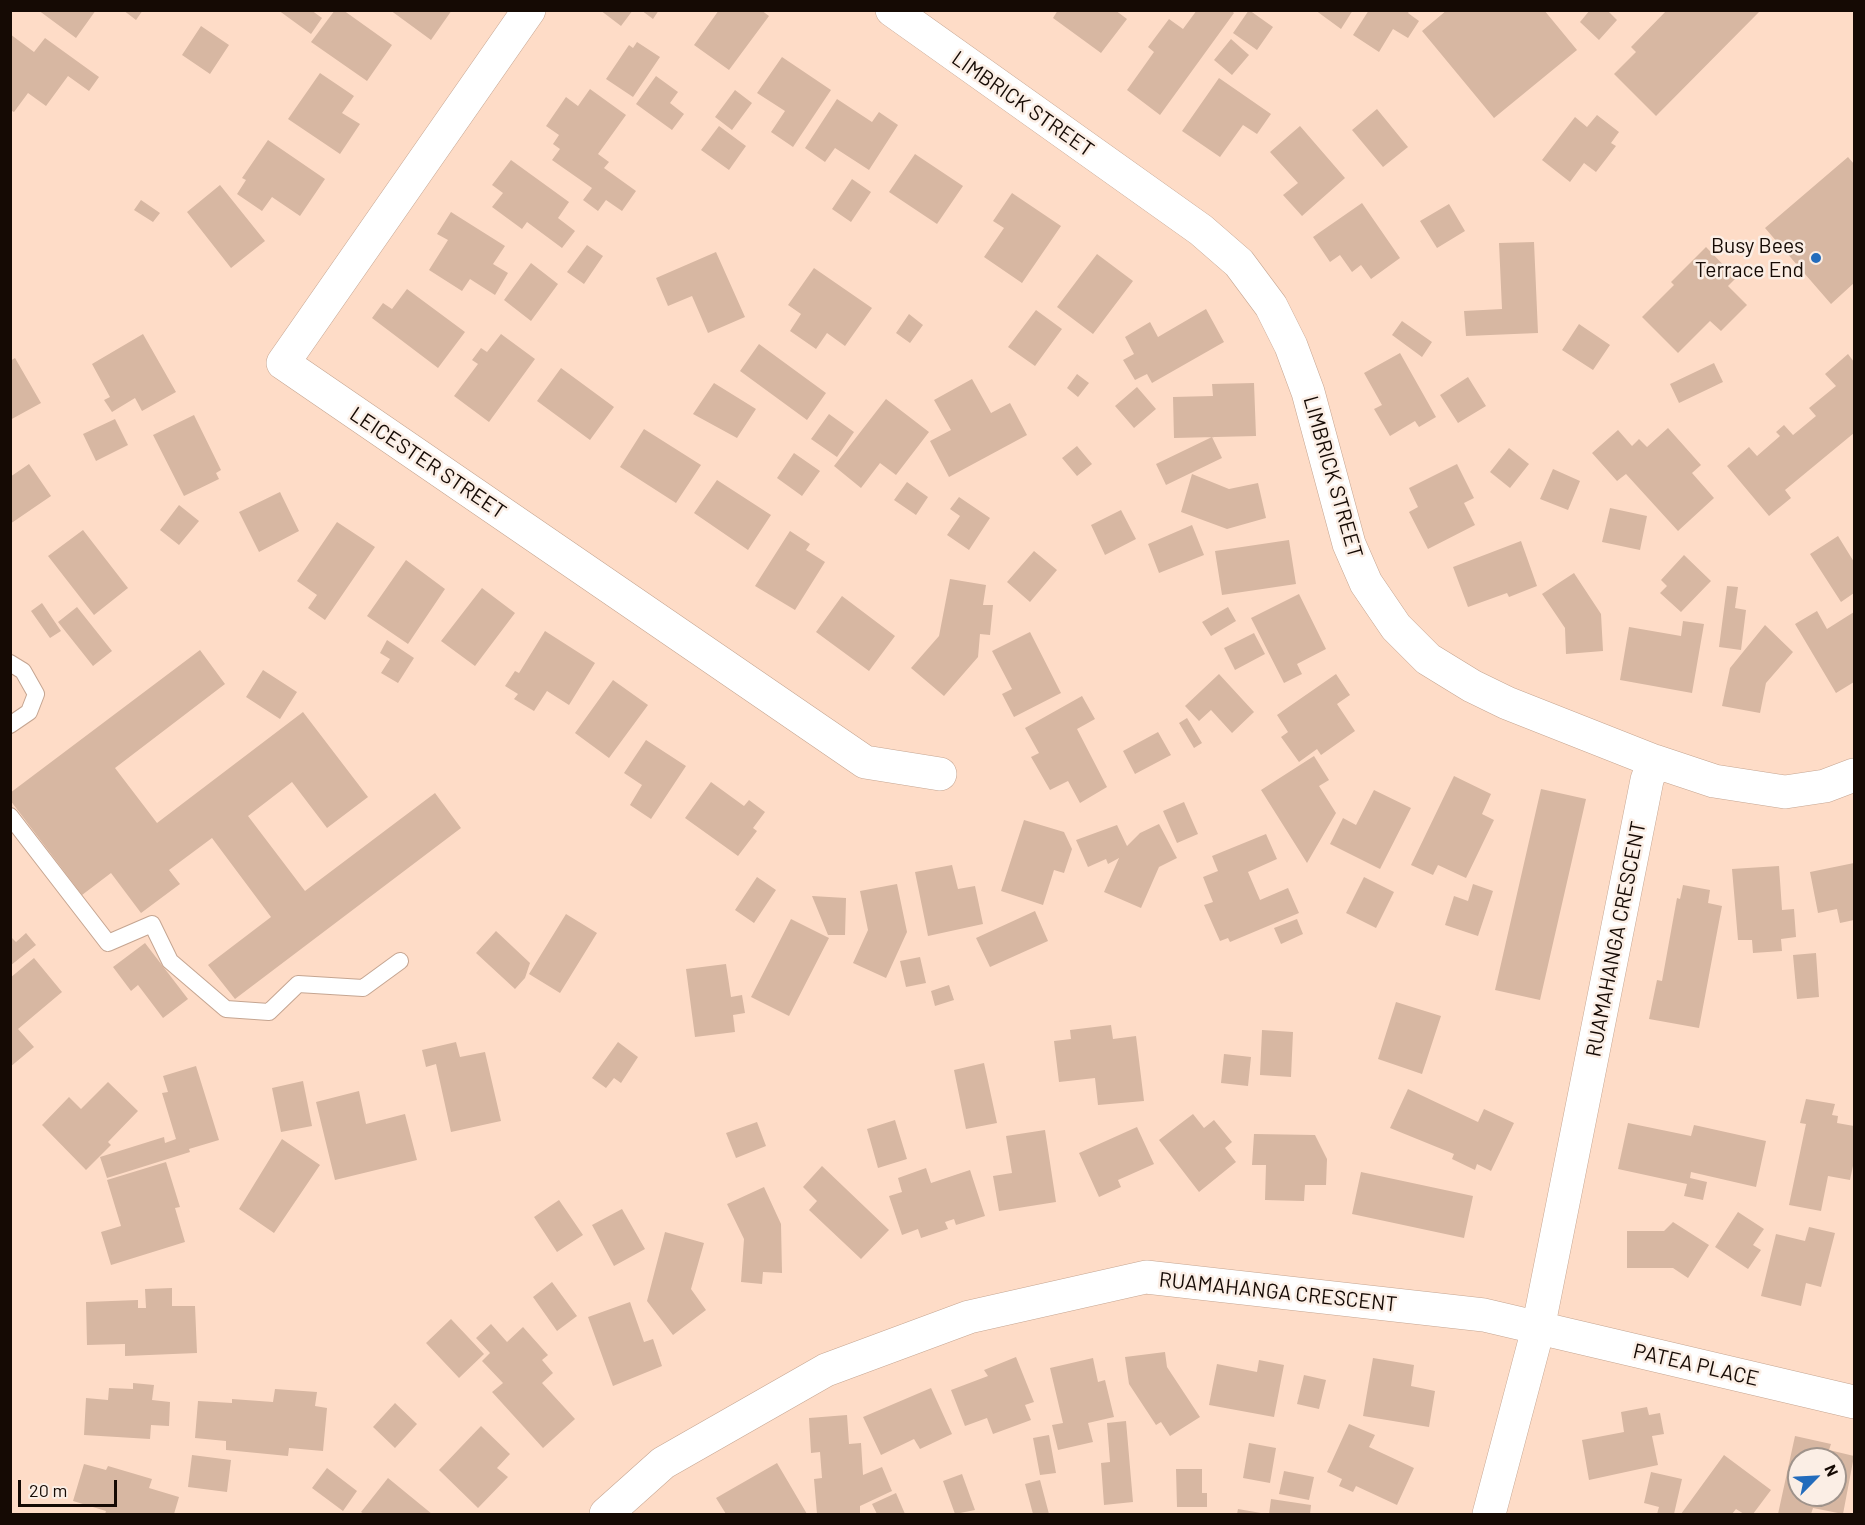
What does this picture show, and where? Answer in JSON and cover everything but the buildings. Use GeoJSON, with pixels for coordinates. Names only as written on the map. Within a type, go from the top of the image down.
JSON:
{"type":"FeatureCollection","features":[{"type":"Feature","properties":{"kind":"street","name":"LEICESTER STREET"},"geometry":{"type":"LineString","coordinates":[[529,10],[283,363],[865,762],[940,774]]}},
{"type":"Feature","properties":{"kind":"street","name":"LIMBRICK STREET"},"geometry":{"type":"LineString","coordinates":[[892,10],[1201,230],[1239,263],[1271,306],[1291,346],[1308,392],[1349,544],[1366,583],[1396,627],[1428,658],[1472,686],[1654,761],[1714,781],[1785,792],[1826,786],[1854,775]]}},
{"type":"Feature","properties":{"kind":"street","name":"RUAMAHANGA CRESCENT"},"geometry":{"type":"LineString","coordinates":[[1489,1515],[1538,1329],[1647,780],[1654,761]]}},
{"type":"Feature","properties":{"kind":"street","name":"RUAMAHANGA CRESCENT"},"geometry":{"type":"LineString","coordinates":[[606,1515],[663,1463],[826,1370],[969,1317],[1146,1277],[1484,1315],[1538,1329]]}},
{"type":"Feature","properties":{"kind":"street","name":"PATEA PLACE"},"geometry":{"type":"LineString","coordinates":[[1538,1329],[1854,1402]]}},
{"type":"Feature","properties":{"kind":"lane"},"geometry":{"type":"LineString","coordinates":[[10,663],[23,672],[36,694],[28,712],[10,725]]}},
{"type":"Feature","properties":{"kind":"lane"},"geometry":{"type":"LineString","coordinates":[[10,816],[108,943],[152,924],[171,962],[226,1009],[269,1012],[298,984],[363,988],[400,961]]}},
{"type":"Feature","properties":{"kind":"place","name":"Busy Bees Terrace End"},"geometry":{"type":"Point","coordinates":[1816,258]}}]}
